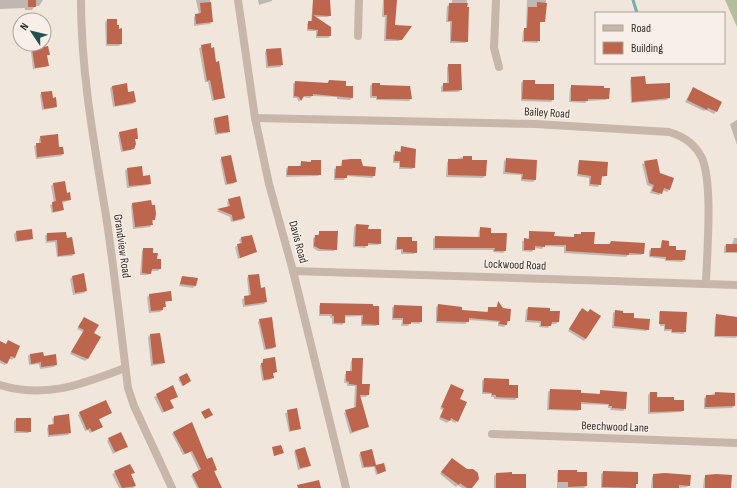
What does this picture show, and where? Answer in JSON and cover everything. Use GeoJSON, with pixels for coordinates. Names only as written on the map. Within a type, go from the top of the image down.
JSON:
{"type":"FeatureCollection","features":[{"type":"Feature","properties":{"kind":"street","name":"Grandview Road"},"geometry":{"type":"LineString","coordinates":[[81,0],[81,39],[87,95],[114,271],[128,388],[134,406],[172,488]]}},
{"type":"Feature","properties":{"kind":"street","name":"Davis Road"},"geometry":{"type":"LineString","coordinates":[[238,0],[256,118],[269,184],[293,271],[346,488]]}},
{"type":"Feature","properties":{"kind":"street"},"geometry":{"type":"LineString","coordinates":[[358,36],[359,0]]}},
{"type":"Feature","properties":{"kind":"street"},"geometry":{"type":"LineString","coordinates":[[496,0],[494,48],[499,67]]}},
{"type":"Feature","properties":{"kind":"street","name":"Bailey Road"},"geometry":{"type":"LineString","coordinates":[[256,118],[535,124],[670,132],[677,134],[692,144],[702,158],[705,167],[708,188],[706,283]]}},
{"type":"Feature","properties":{"kind":"street","name":"Lockwood Road"},"geometry":{"type":"LineString","coordinates":[[293,271],[737,285]]}},
{"type":"Feature","properties":{"kind":"street"},"geometry":{"type":"LineString","coordinates":[[0,385],[23,391],[48,391],[74,387],[125,368]]}},
{"type":"Feature","properties":{"kind":"street","name":"Beechwood Lane"},"geometry":{"type":"LineString","coordinates":[[492,434],[737,444]]}},
{"type":"Feature","properties":{"kind":"green space"},"geometry":{"type":"Polygon","coordinates":[[[725,0],[737,0],[737,27],[725,0]]]}},
{"type":"Feature","properties":{"kind":"building"},"geometry":{"type":"Polygon","coordinates":[[[28,0],[36,0],[36,7],[28,7],[28,0]]]}},
{"type":"Feature","properties":{"kind":"building"},"geometry":{"type":"Polygon","coordinates":[[[313,0],[330,0],[331,16],[313,15],[331,27],[331,36],[317,36],[318,30],[308,29],[308,21],[312,21],[313,0]]]}},
{"type":"Feature","properties":{"kind":"building"},"geometry":{"type":"Polygon","coordinates":[[[384,0],[397,0],[395,25],[412,26],[402,40],[386,39],[387,15],[384,15],[384,0]]]}},
{"type":"Feature","properties":{"kind":"building"},"geometry":{"type":"Polygon","coordinates":[[[211,2],[213,22],[196,24],[195,14],[201,13],[200,3],[211,2]]]}},
{"type":"Feature","properties":{"kind":"building"},"geometry":{"type":"Polygon","coordinates":[[[537,2],[547,3],[545,22],[540,22],[540,41],[524,41],[524,28],[527,28],[528,7],[537,7],[537,2]]]}},
{"type":"Feature","properties":{"kind":"building"},"geometry":{"type":"Polygon","coordinates":[[[449,3],[468,3],[468,42],[451,41],[452,21],[448,21],[449,3]]]}},
{"type":"Feature","properties":{"kind":"building"},"geometry":{"type":"Polygon","coordinates":[[[107,19],[117,19],[119,29],[122,28],[122,44],[107,44],[107,19]]]}},
{"type":"Feature","properties":{"kind":"building"},"geometry":{"type":"Polygon","coordinates":[[[211,43],[211,48],[214,47],[216,62],[219,61],[225,98],[214,100],[210,80],[207,81],[201,45],[211,43]]]}},
{"type":"Feature","properties":{"kind":"building"},"geometry":{"type":"Polygon","coordinates":[[[281,48],[283,65],[268,66],[266,49],[281,48]]]}},
{"type":"Feature","properties":{"kind":"building"},"geometry":{"type":"Polygon","coordinates":[[[32,52],[49,52],[50,55],[47,55],[49,66],[35,68],[32,52]]]}},
{"type":"Feature","properties":{"kind":"building"},"geometry":{"type":"Polygon","coordinates":[[[448,64],[461,64],[462,90],[443,91],[443,83],[449,83],[448,64]]]}},
{"type":"Feature","properties":{"kind":"building"},"geometry":{"type":"Polygon","coordinates":[[[645,76],[646,84],[670,83],[670,98],[632,102],[631,77],[645,76]]]}},
{"type":"Feature","properties":{"kind":"building"},"geometry":{"type":"Polygon","coordinates":[[[329,80],[346,81],[346,86],[353,86],[353,98],[313,94],[313,96],[304,96],[301,101],[299,97],[294,96],[295,81],[328,83],[329,80]]]}},
{"type":"Feature","properties":{"kind":"building"},"geometry":{"type":"Polygon","coordinates":[[[523,80],[535,80],[535,84],[554,84],[554,100],[522,99],[523,80]]]}},
{"type":"Feature","properties":{"kind":"building"},"geometry":{"type":"Polygon","coordinates":[[[127,83],[128,92],[134,91],[136,102],[115,106],[112,86],[127,83]]]}},
{"type":"Feature","properties":{"kind":"building"},"geometry":{"type":"Polygon","coordinates":[[[372,83],[380,83],[380,85],[410,86],[412,99],[377,99],[377,96],[372,96],[372,83]]]}},
{"type":"Feature","properties":{"kind":"building"},"geometry":{"type":"Polygon","coordinates":[[[571,85],[604,86],[604,88],[610,88],[609,99],[571,101],[571,85]]]}},
{"type":"Feature","properties":{"kind":"building"},"geometry":{"type":"Polygon","coordinates":[[[693,87],[722,102],[717,112],[708,108],[707,110],[687,100],[693,87]]]}},
{"type":"Feature","properties":{"kind":"building"},"geometry":{"type":"Polygon","coordinates":[[[52,91],[53,98],[56,97],[57,107],[44,109],[41,92],[52,91]]]}},
{"type":"Feature","properties":{"kind":"building"},"geometry":{"type":"Polygon","coordinates":[[[228,115],[230,132],[217,133],[214,118],[228,115]]]}},
{"type":"Feature","properties":{"kind":"building"},"geometry":{"type":"Polygon","coordinates":[[[137,128],[138,139],[135,139],[136,144],[134,149],[123,151],[119,132],[137,128]]]}},
{"type":"Feature","properties":{"kind":"building"},"geometry":{"type":"Polygon","coordinates":[[[58,134],[59,147],[63,147],[64,154],[37,157],[36,143],[41,143],[40,136],[58,134]]]}},
{"type":"Feature","properties":{"kind":"building"},"geometry":{"type":"Polygon","coordinates":[[[401,146],[416,149],[415,168],[400,167],[400,161],[394,161],[395,151],[401,152],[401,146]]]}},
{"type":"Feature","properties":{"kind":"building"},"geometry":{"type":"Polygon","coordinates":[[[231,155],[237,182],[227,184],[221,157],[231,155]]]}},
{"type":"Feature","properties":{"kind":"building"},"geometry":{"type":"Polygon","coordinates":[[[463,156],[472,156],[472,160],[487,160],[486,176],[448,175],[448,159],[463,159],[463,156]]]}},
{"type":"Feature","properties":{"kind":"building"},"geometry":{"type":"Polygon","coordinates":[[[506,158],[537,160],[536,180],[522,179],[523,174],[505,172],[506,158]]]}},
{"type":"Feature","properties":{"kind":"building"},"geometry":{"type":"Polygon","coordinates":[[[361,159],[363,166],[376,167],[375,176],[347,175],[347,178],[335,178],[336,166],[342,166],[342,160],[361,159]]]}},
{"type":"Feature","properties":{"kind":"building"},"geometry":{"type":"Polygon","coordinates":[[[657,159],[660,173],[674,178],[670,190],[664,188],[662,194],[652,191],[654,185],[649,183],[644,161],[657,159]]]}},
{"type":"Feature","properties":{"kind":"building"},"geometry":{"type":"Polygon","coordinates":[[[311,160],[321,160],[321,175],[287,175],[288,166],[301,166],[301,161],[311,162],[311,160]]]}},
{"type":"Feature","properties":{"kind":"building"},"geometry":{"type":"Polygon","coordinates":[[[579,160],[608,162],[607,176],[602,176],[601,185],[590,184],[591,176],[578,174],[579,160]]]}},
{"type":"Feature","properties":{"kind":"building"},"geometry":{"type":"Polygon","coordinates":[[[142,166],[143,176],[150,175],[151,184],[129,186],[127,168],[142,166]]]}},
{"type":"Feature","properties":{"kind":"building"},"geometry":{"type":"Polygon","coordinates":[[[65,181],[67,193],[70,192],[71,200],[62,201],[64,210],[53,212],[52,202],[56,201],[53,183],[65,181]]]}},
{"type":"Feature","properties":{"kind":"building"},"geometry":{"type":"Polygon","coordinates":[[[240,196],[245,218],[233,221],[232,215],[217,209],[230,206],[228,199],[240,196]]]}},
{"type":"Feature","properties":{"kind":"building"},"geometry":{"type":"Polygon","coordinates":[[[151,200],[152,205],[155,205],[156,214],[155,220],[152,220],[153,225],[135,227],[132,203],[151,200]]]}},
{"type":"Feature","properties":{"kind":"building"},"geometry":{"type":"Polygon","coordinates":[[[356,224],[369,225],[368,229],[381,229],[381,244],[368,243],[368,246],[355,246],[356,224]]]}},
{"type":"Feature","properties":{"kind":"building"},"geometry":{"type":"Polygon","coordinates":[[[480,227],[491,228],[491,233],[507,233],[506,251],[494,251],[495,248],[435,248],[435,236],[480,237],[480,227]]]}},
{"type":"Feature","properties":{"kind":"building"},"geometry":{"type":"Polygon","coordinates":[[[32,229],[33,239],[17,241],[16,231],[32,229]]]}},
{"type":"Feature","properties":{"kind":"building"},"geometry":{"type":"Polygon","coordinates":[[[319,231],[338,231],[337,250],[320,249],[314,246],[315,235],[319,235],[319,231]]]}},
{"type":"Feature","properties":{"kind":"building"},"geometry":{"type":"Polygon","coordinates":[[[529,231],[555,232],[554,236],[574,237],[574,234],[581,234],[581,232],[595,232],[594,244],[610,244],[611,241],[645,243],[644,254],[629,253],[629,255],[566,251],[566,245],[545,245],[545,247],[535,246],[535,250],[524,250],[524,238],[529,239],[529,231]]]}},
{"type":"Feature","properties":{"kind":"building"},"geometry":{"type":"Polygon","coordinates":[[[66,232],[67,238],[72,237],[75,254],[58,256],[57,240],[47,241],[47,233],[66,232]]]}},
{"type":"Feature","properties":{"kind":"building"},"geometry":{"type":"Polygon","coordinates":[[[252,235],[257,252],[240,258],[237,244],[242,243],[241,237],[252,235]]]}},
{"type":"Feature","properties":{"kind":"building"},"geometry":{"type":"Polygon","coordinates":[[[397,237],[412,237],[412,241],[417,241],[417,253],[403,252],[403,249],[397,249],[397,237]]]}},
{"type":"Feature","properties":{"kind":"building"},"geometry":{"type":"Polygon","coordinates":[[[662,240],[669,241],[669,246],[676,246],[676,250],[686,250],[685,260],[666,260],[666,257],[650,256],[651,248],[661,248],[662,240]]]}},
{"type":"Feature","properties":{"kind":"building"},"geometry":{"type":"Polygon","coordinates":[[[726,244],[737,244],[737,252],[726,252],[726,244]]]}},
{"type":"Feature","properties":{"kind":"building"},"geometry":{"type":"Polygon","coordinates":[[[143,248],[153,248],[153,253],[158,253],[157,259],[161,259],[161,269],[152,269],[151,274],[142,273],[143,248]]]}},
{"type":"Feature","properties":{"kind":"building"},"geometry":{"type":"Polygon","coordinates":[[[84,273],[87,291],[75,293],[72,276],[84,273]]]}},
{"type":"Feature","properties":{"kind":"building"},"geometry":{"type":"Polygon","coordinates":[[[259,274],[261,288],[265,287],[267,302],[245,305],[244,296],[251,295],[248,275],[259,274]]]}},
{"type":"Feature","properties":{"kind":"building"},"geometry":{"type":"Polygon","coordinates":[[[182,276],[198,278],[196,286],[180,284],[182,276]]]}},
{"type":"Feature","properties":{"kind":"building"},"geometry":{"type":"Polygon","coordinates":[[[171,291],[172,301],[165,301],[166,307],[163,307],[163,310],[151,311],[149,294],[171,291]]]}},
{"type":"Feature","properties":{"kind":"building"},"geometry":{"type":"Polygon","coordinates":[[[498,301],[503,308],[511,309],[510,321],[507,321],[507,325],[499,324],[500,321],[469,318],[469,322],[437,321],[438,304],[462,307],[462,310],[488,312],[488,307],[497,307],[498,301]]]}},
{"type":"Feature","properties":{"kind":"building"},"geometry":{"type":"Polygon","coordinates":[[[320,303],[373,304],[373,306],[379,306],[379,325],[362,324],[363,315],[345,315],[345,323],[334,323],[334,316],[332,316],[332,314],[320,314],[320,303]]]}},
{"type":"Feature","properties":{"kind":"building"},"geometry":{"type":"Polygon","coordinates":[[[394,305],[422,306],[422,322],[403,324],[403,318],[393,318],[394,305]]]}},
{"type":"Feature","properties":{"kind":"building"},"geometry":{"type":"Polygon","coordinates":[[[528,307],[550,308],[550,311],[560,311],[559,322],[552,322],[551,326],[541,326],[541,321],[527,320],[528,307]]]}},
{"type":"Feature","properties":{"kind":"building"},"geometry":{"type":"Polygon","coordinates":[[[582,308],[588,312],[590,309],[601,316],[586,339],[569,329],[582,308]]]}},
{"type":"Feature","properties":{"kind":"building"},"geometry":{"type":"Polygon","coordinates":[[[615,310],[623,311],[623,313],[634,313],[634,318],[650,319],[649,330],[614,326],[615,310]]]}},
{"type":"Feature","properties":{"kind":"building"},"geometry":{"type":"Polygon","coordinates":[[[660,311],[687,312],[686,332],[672,332],[672,329],[665,329],[665,324],[659,324],[660,311]]]}},
{"type":"Feature","properties":{"kind":"building"},"geometry":{"type":"Polygon","coordinates":[[[716,314],[737,317],[737,336],[715,336],[716,314]]]}},
{"type":"Feature","properties":{"kind":"building"},"geometry":{"type":"Polygon","coordinates":[[[84,317],[99,325],[94,333],[101,337],[88,359],[71,352],[84,330],[78,327],[84,317]]]}},
{"type":"Feature","properties":{"kind":"building"},"geometry":{"type":"Polygon","coordinates":[[[272,317],[276,347],[266,349],[259,319],[272,317]]]}},
{"type":"Feature","properties":{"kind":"building"},"geometry":{"type":"Polygon","coordinates":[[[160,333],[165,363],[153,364],[150,334],[160,333]]]}},
{"type":"Feature","properties":{"kind":"building"},"geometry":{"type":"Polygon","coordinates":[[[8,340],[20,346],[15,358],[11,356],[7,364],[0,360],[0,341],[6,344],[8,340]]]}},
{"type":"Feature","properties":{"kind":"building"},"geometry":{"type":"Polygon","coordinates":[[[43,352],[44,356],[56,354],[57,365],[41,367],[41,362],[31,364],[30,354],[43,352]]]}},
{"type":"Feature","properties":{"kind":"building"},"geometry":{"type":"Polygon","coordinates":[[[275,357],[277,372],[273,373],[274,378],[264,380],[261,363],[263,363],[263,359],[275,357]]]}},
{"type":"Feature","properties":{"kind":"building"},"geometry":{"type":"Polygon","coordinates":[[[352,358],[363,358],[362,384],[370,384],[369,395],[360,395],[369,427],[352,432],[345,410],[356,407],[357,385],[349,384],[349,382],[346,381],[346,371],[352,371],[352,358]]]}},
{"type":"Feature","properties":{"kind":"building"},"geometry":{"type":"Polygon","coordinates":[[[187,373],[191,381],[183,386],[179,377],[187,373]]]}},
{"type":"Feature","properties":{"kind":"building"},"geometry":{"type":"Polygon","coordinates":[[[484,378],[509,379],[509,385],[518,385],[518,398],[496,397],[496,395],[492,395],[492,393],[483,392],[484,378]]]}},
{"type":"Feature","properties":{"kind":"building"},"geometry":{"type":"Polygon","coordinates":[[[451,384],[464,390],[460,399],[467,402],[458,422],[451,418],[450,421],[440,417],[444,408],[441,407],[451,384]]]}},
{"type":"Feature","properties":{"kind":"building"},"geometry":{"type":"Polygon","coordinates":[[[173,385],[178,397],[170,400],[174,408],[164,412],[156,394],[173,385]]]}},
{"type":"Feature","properties":{"kind":"building"},"geometry":{"type":"Polygon","coordinates":[[[550,389],[581,390],[581,393],[600,394],[600,390],[627,392],[626,409],[612,408],[609,404],[581,402],[581,410],[549,409],[550,389]]]}},
{"type":"Feature","properties":{"kind":"building"},"geometry":{"type":"Polygon","coordinates":[[[650,392],[657,392],[657,397],[674,397],[674,400],[684,400],[684,411],[650,412],[650,392]]]}},
{"type":"Feature","properties":{"kind":"building"},"geometry":{"type":"Polygon","coordinates":[[[715,392],[735,393],[735,406],[705,407],[706,395],[715,395],[715,392]]]}},
{"type":"Feature","properties":{"kind":"building"},"geometry":{"type":"Polygon","coordinates":[[[106,400],[112,413],[99,419],[103,427],[92,432],[90,428],[87,430],[79,412],[106,400]]]}},
{"type":"Feature","properties":{"kind":"building"},"geometry":{"type":"Polygon","coordinates":[[[209,408],[213,415],[205,419],[201,412],[209,408]]]}},
{"type":"Feature","properties":{"kind":"building"},"geometry":{"type":"Polygon","coordinates":[[[297,408],[301,429],[290,431],[287,410],[297,408]]]}},
{"type":"Feature","properties":{"kind":"building"},"geometry":{"type":"Polygon","coordinates":[[[69,414],[71,433],[49,435],[48,425],[54,424],[54,416],[69,414]]]}},
{"type":"Feature","properties":{"kind":"building"},"geometry":{"type":"Polygon","coordinates":[[[16,418],[31,418],[31,432],[16,431],[16,418]]]}},
{"type":"Feature","properties":{"kind":"building"},"geometry":{"type":"Polygon","coordinates":[[[192,422],[207,459],[212,457],[217,470],[214,471],[222,488],[199,488],[192,474],[201,469],[192,451],[185,454],[173,432],[192,422]]]}},
{"type":"Feature","properties":{"kind":"building"},"geometry":{"type":"Polygon","coordinates":[[[121,432],[128,447],[115,452],[108,438],[121,432]]]}},
{"type":"Feature","properties":{"kind":"building"},"geometry":{"type":"Polygon","coordinates":[[[281,445],[284,453],[274,456],[272,447],[281,445]]]}},
{"type":"Feature","properties":{"kind":"building"},"geometry":{"type":"Polygon","coordinates":[[[305,447],[311,466],[300,468],[295,450],[305,447]]]}},
{"type":"Feature","properties":{"kind":"building"},"geometry":{"type":"Polygon","coordinates":[[[372,449],[376,465],[384,463],[386,471],[378,474],[375,466],[364,467],[360,452],[372,449]]]}},
{"type":"Feature","properties":{"kind":"building"},"geometry":{"type":"Polygon","coordinates":[[[452,458],[467,469],[473,469],[478,473],[479,479],[472,488],[467,488],[460,483],[459,485],[441,472],[452,458]]]}},
{"type":"Feature","properties":{"kind":"building"},"geometry":{"type":"Polygon","coordinates":[[[130,464],[135,473],[131,474],[136,486],[122,488],[114,471],[130,464]]]}},
{"type":"Feature","properties":{"kind":"building"},"geometry":{"type":"Polygon","coordinates":[[[558,470],[577,470],[577,472],[587,472],[587,486],[568,487],[568,482],[558,482],[558,470]]]}},
{"type":"Feature","properties":{"kind":"building"},"geometry":{"type":"Polygon","coordinates":[[[603,471],[638,472],[638,484],[636,484],[636,488],[602,487],[603,471]]]}},
{"type":"Feature","properties":{"kind":"building"},"geometry":{"type":"Polygon","coordinates":[[[512,472],[512,474],[526,474],[526,488],[496,488],[496,473],[512,472]]]}},
{"type":"Feature","properties":{"kind":"building"},"geometry":{"type":"Polygon","coordinates":[[[665,473],[691,475],[690,486],[679,485],[679,488],[653,488],[653,474],[665,473]]]}},
{"type":"Feature","properties":{"kind":"building"},"geometry":{"type":"Polygon","coordinates":[[[705,475],[732,475],[731,488],[705,488],[705,475]]]}},
{"type":"Feature","properties":{"kind":"building"},"geometry":{"type":"Polygon","coordinates":[[[319,480],[321,488],[298,488],[297,485],[319,480]]]}},
{"type":"Feature","properties":{"kind":"waterway"},"geometry":{"type":"LineString","coordinates":[[633,0],[637,12]]}}]}
